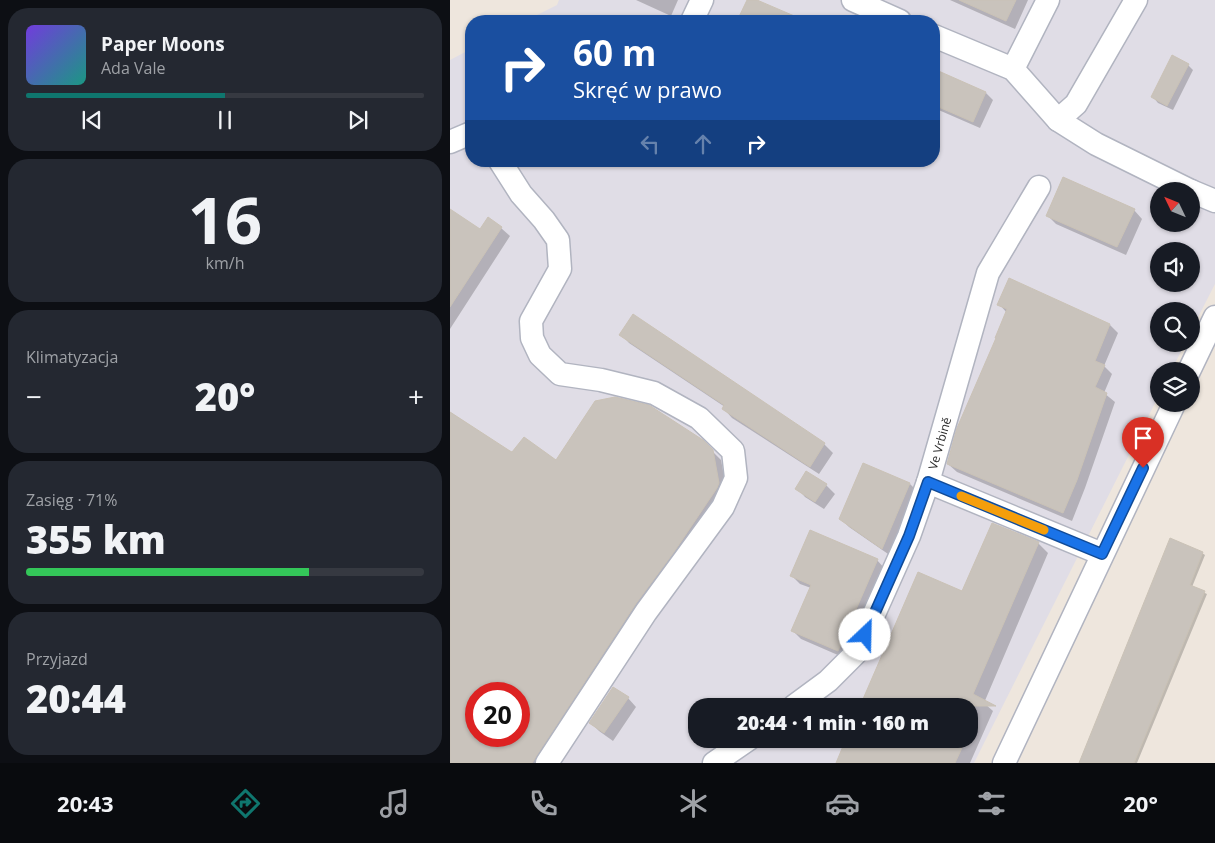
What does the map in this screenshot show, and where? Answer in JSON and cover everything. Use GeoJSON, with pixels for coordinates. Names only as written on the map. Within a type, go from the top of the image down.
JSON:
{"type":"FeatureCollection","features":[{"type":"Feature","properties":{"kind":"lane"},"geometry":{"type":"LineString","coordinates":[[695,15],[702,0]]}},
{"type":"Feature","properties":{"kind":"lane"},"geometry":{"type":"LineString","coordinates":[[853,0],[887,15]]}},
{"type":"Feature","properties":{"kind":"lane"},"geometry":{"type":"LineString","coordinates":[[1013,69],[1048,0]]}},
{"type":"Feature","properties":{"kind":"lane"},"geometry":{"type":"LineString","coordinates":[[1058,120],[1076,104],[1136,0]]}},
{"type":"Feature","properties":{"kind":"lane"},"geometry":{"type":"LineString","coordinates":[[940,39],[1013,69],[1058,120],[1096,144],[1173,182]]}},
{"type":"Feature","properties":{"kind":"lane"},"geometry":{"type":"LineString","coordinates":[[450,142],[465,135]]}},
{"type":"Feature","properties":{"kind":"lane"},"geometry":{"type":"LineString","coordinates":[[504,167],[521,194],[544,220],[558,240],[560,269],[531,321],[532,338],[540,355],[560,374],[601,380],[654,393],[699,418],[733,451],[736,478],[723,507],[646,612],[547,763]]}},
{"type":"Feature","properties":{"kind":"lane","name":"Ve Vrbině"},"geometry":{"type":"LineString","coordinates":[[805,698],[828,681],[857,652],[909,536],[928,482],[988,273],[1039,187]]}},
{"type":"Feature","properties":{"kind":"lane"},"geometry":{"type":"LineString","coordinates":[[1200,195],[1215,201]]}},
{"type":"Feature","properties":{"kind":"lane"},"geometry":{"type":"LineString","coordinates":[[1193,362],[1215,317]]}},
{"type":"Feature","properties":{"kind":"lane"},"geometry":{"type":"LineString","coordinates":[[1004,763],[1170,412]]}},
{"type":"Feature","properties":{"kind":"lane"},"geometry":{"type":"LineString","coordinates":[[928,482],[1102,554]]}},
{"type":"Feature","properties":{"kind":"lane"},"geometry":{"type":"LineString","coordinates":[[714,763],[736,748]]}},
{"type":"Feature","properties":{"kind":"shaded area"},"geometry":{"type":"Polygon","coordinates":[[[559,0],[1215,0],[1215,284],[1200,313],[1200,302],[1150,302],[1150,352],[1181,352],[1176,362],[1150,362],[1150,412],[974,763],[450,763],[450,60],[465,52],[465,167],[940,167],[940,15],[537,15],[557,5],[559,0]]]}},
{"type":"Feature","properties":{"kind":"building"},"geometry":{"type":"Polygon","coordinates":[[[747,0],[757,0],[792,15],[740,15],[747,0]]]}},
{"type":"Feature","properties":{"kind":"building"},"geometry":{"type":"Polygon","coordinates":[[[959,0],[1016,0],[1006,21],[959,0]]]}},
{"type":"Feature","properties":{"kind":"building"},"geometry":{"type":"Polygon","coordinates":[[[1172,55],[1189,64],[1167,106],[1151,97],[1172,55]]]}},
{"type":"Feature","properties":{"kind":"building"},"geometry":{"type":"Polygon","coordinates":[[[940,72],[986,92],[973,122],[940,108],[940,72]]]}},
{"type":"Feature","properties":{"kind":"building"},"geometry":{"type":"Polygon","coordinates":[[[1063,177],[1135,209],[1117,247],[1046,216],[1063,177]]]}},
{"type":"Feature","properties":{"kind":"building"},"geometry":{"type":"Polygon","coordinates":[[[450,209],[480,229],[488,217],[502,227],[450,307],[450,209]]]}},
{"type":"Feature","properties":{"kind":"building"},"geometry":{"type":"Polygon","coordinates":[[[1009,278],[1110,324],[1095,361],[1105,365],[1095,387],[1107,393],[1077,480],[1063,513],[947,464],[957,428],[1007,309],[997,305],[1009,278]]]}},
{"type":"Feature","properties":{"kind":"building"},"geometry":{"type":"Polygon","coordinates":[[[633,314],[825,443],[810,467],[722,409],[724,405],[619,335],[633,314]]]}},
{"type":"Feature","properties":{"kind":"building"},"geometry":{"type":"Polygon","coordinates":[[[615,397],[649,405],[703,440],[713,450],[719,483],[672,555],[635,605],[532,763],[450,763],[450,412],[512,452],[524,437],[556,460],[595,401],[615,397]]]}},
{"type":"Feature","properties":{"kind":"building"},"geometry":{"type":"Polygon","coordinates":[[[863,463],[910,483],[882,549],[839,519],[863,463]]]}},
{"type":"Feature","properties":{"kind":"building"},"geometry":{"type":"Polygon","coordinates":[[[806,471],[827,484],[815,502],[795,489],[806,471]]]}},
{"type":"Feature","properties":{"kind":"building"},"geometry":{"type":"Polygon","coordinates":[[[992,523],[1039,542],[973,694],[996,706],[978,706],[978,698],[863,698],[918,572],[962,591],[992,523]]]}},
{"type":"Feature","properties":{"kind":"building"},"geometry":{"type":"Polygon","coordinates":[[[810,530],[878,559],[838,651],[791,631],[811,585],[790,576],[810,530]]]}},
{"type":"Feature","properties":{"kind":"building"},"geometry":{"type":"Polygon","coordinates":[[[1170,538],[1203,552],[1190,585],[1205,591],[1134,763],[1079,763],[1170,538]]]}},
{"type":"Feature","properties":{"kind":"building"},"geometry":{"type":"Polygon","coordinates":[[[613,687],[629,697],[604,733],[589,723],[613,687]]]}},
{"type":"Feature","properties":{"kind":"building"},"geometry":{"type":"Polygon","coordinates":[[[842,748],[962,748],[955,763],[836,763],[842,748]]]}},
{"type":"Feature","properties":{"kind":"slow traffic"},"geometry":{"type":"LineString","coordinates":[[961,496],[1044,530]]}},
{"type":"Feature","properties":{"kind":"route"},"geometry":{"type":"LineString","coordinates":[[865,635],[909,536],[928,482],[1102,554],[1143,468]]}}]}
